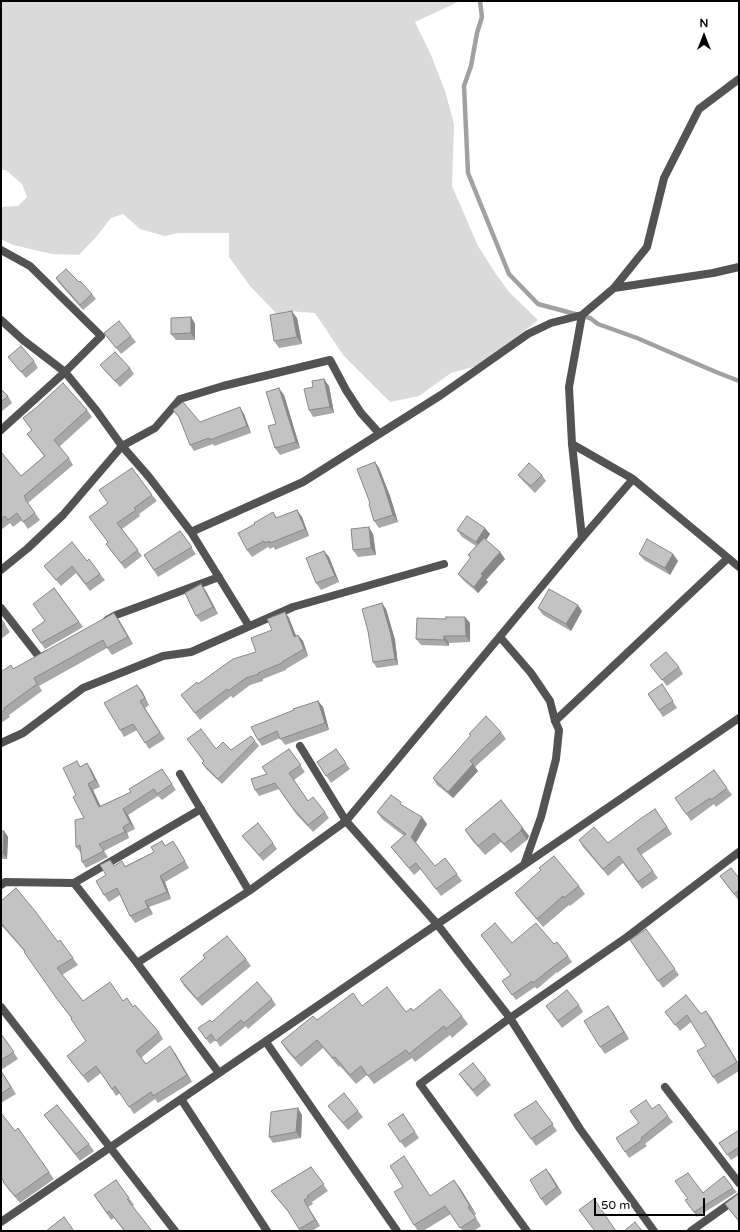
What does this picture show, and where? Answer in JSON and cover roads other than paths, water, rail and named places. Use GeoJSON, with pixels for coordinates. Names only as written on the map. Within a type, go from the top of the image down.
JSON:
{"type":"FeatureCollection","features":[{"type":"Feature","properties":{"kind":"street"},"geometry":{"type":"LineString","coordinates":[[191,532],[303,482],[441,395],[528,334],[551,324],[582,315],[614,288],[647,248],[664,178],[699,109],[739,79]]}},
{"type":"Feature","properties":{"kind":"street"},"geometry":{"type":"LineString","coordinates":[[1,250],[30,266],[101,336],[65,372],[1,430]]}},
{"type":"Feature","properties":{"kind":"street"},"geometry":{"type":"LineString","coordinates":[[614,288],[713,273],[739,267]]}},
{"type":"Feature","properties":{"kind":"street"},"geometry":{"type":"LineString","coordinates":[[582,315],[570,387],[572,444],[582,538]]}},
{"type":"Feature","properties":{"kind":"street"},"geometry":{"type":"LineString","coordinates":[[1,320],[23,340],[65,372],[96,410],[122,446],[149,477],[191,532],[249,626]]}},
{"type":"Feature","properties":{"kind":"street"},"geometry":{"type":"LineString","coordinates":[[1,570],[28,548],[63,515],[122,446],[155,428],[180,399],[223,386],[330,360],[346,390],[361,413],[379,433]]}},
{"type":"Feature","properties":{"kind":"street"},"geometry":{"type":"LineString","coordinates":[[572,444],[633,479],[739,567]]}},
{"type":"Feature","properties":{"kind":"street"},"geometry":{"type":"LineString","coordinates":[[137,963],[249,891],[346,821],[633,479]]}},
{"type":"Feature","properties":{"kind":"street"},"geometry":{"type":"LineString","coordinates":[[555,721],[728,558]]}},
{"type":"Feature","properties":{"kind":"street"},"geometry":{"type":"LineString","coordinates":[[1,743],[22,733],[83,688],[163,656],[191,652],[293,607],[444,564]]}},
{"type":"Feature","properties":{"kind":"street"},"geometry":{"type":"LineString","coordinates":[[102,623],[116,615],[219,577]]}},
{"type":"Feature","properties":{"kind":"street"},"geometry":{"type":"LineString","coordinates":[[1,608],[40,658],[54,650]]}},
{"type":"Feature","properties":{"kind":"street"},"geometry":{"type":"LineString","coordinates":[[500,636],[531,673],[550,701],[559,730],[556,759],[541,817],[524,865]]}},
{"type":"Feature","properties":{"kind":"street"},"geometry":{"type":"LineString","coordinates":[[1,1222],[739,718]]}},
{"type":"Feature","properties":{"kind":"street"},"geometry":{"type":"LineString","coordinates":[[300,746],[346,821],[437,924],[510,1018],[580,1129],[654,1231]]}},
{"type":"Feature","properties":{"kind":"street"},"geometry":{"type":"LineString","coordinates":[[180,774],[249,891]]}},
{"type":"Feature","properties":{"kind":"street"},"geometry":{"type":"LineString","coordinates":[[1,885],[5,882],[74,883],[201,809]]}},
{"type":"Feature","properties":{"kind":"street"},"geometry":{"type":"LineString","coordinates":[[527,1231],[420,1084],[510,1018],[627,938],[739,852]]}},
{"type":"Feature","properties":{"kind":"street"},"geometry":{"type":"LineString","coordinates":[[74,883],[137,963],[219,1073]]}},
{"type":"Feature","properties":{"kind":"street"},"geometry":{"type":"LineString","coordinates":[[1,1007],[175,1231]]}},
{"type":"Feature","properties":{"kind":"street"},"geometry":{"type":"LineString","coordinates":[[266,1042],[397,1231]]}},
{"type":"Feature","properties":{"kind":"street"},"geometry":{"type":"LineString","coordinates":[[665,1087],[739,1183]]}},
{"type":"Feature","properties":{"kind":"street"},"geometry":{"type":"LineString","coordinates":[[181,1099],[267,1231]]}},
{"type":"Feature","properties":{"kind":"street"},"geometry":{"type":"LineString","coordinates":[[691,1231],[739,1197]]}},
{"type":"Feature","properties":{"kind":"waterway"},"geometry":{"type":"LineString","coordinates":[[480,1],[482,17],[477,33],[471,66],[464,86],[468,173],[509,274],[538,304],[590,318],[598,324],[637,338],[739,381]]}}]}
